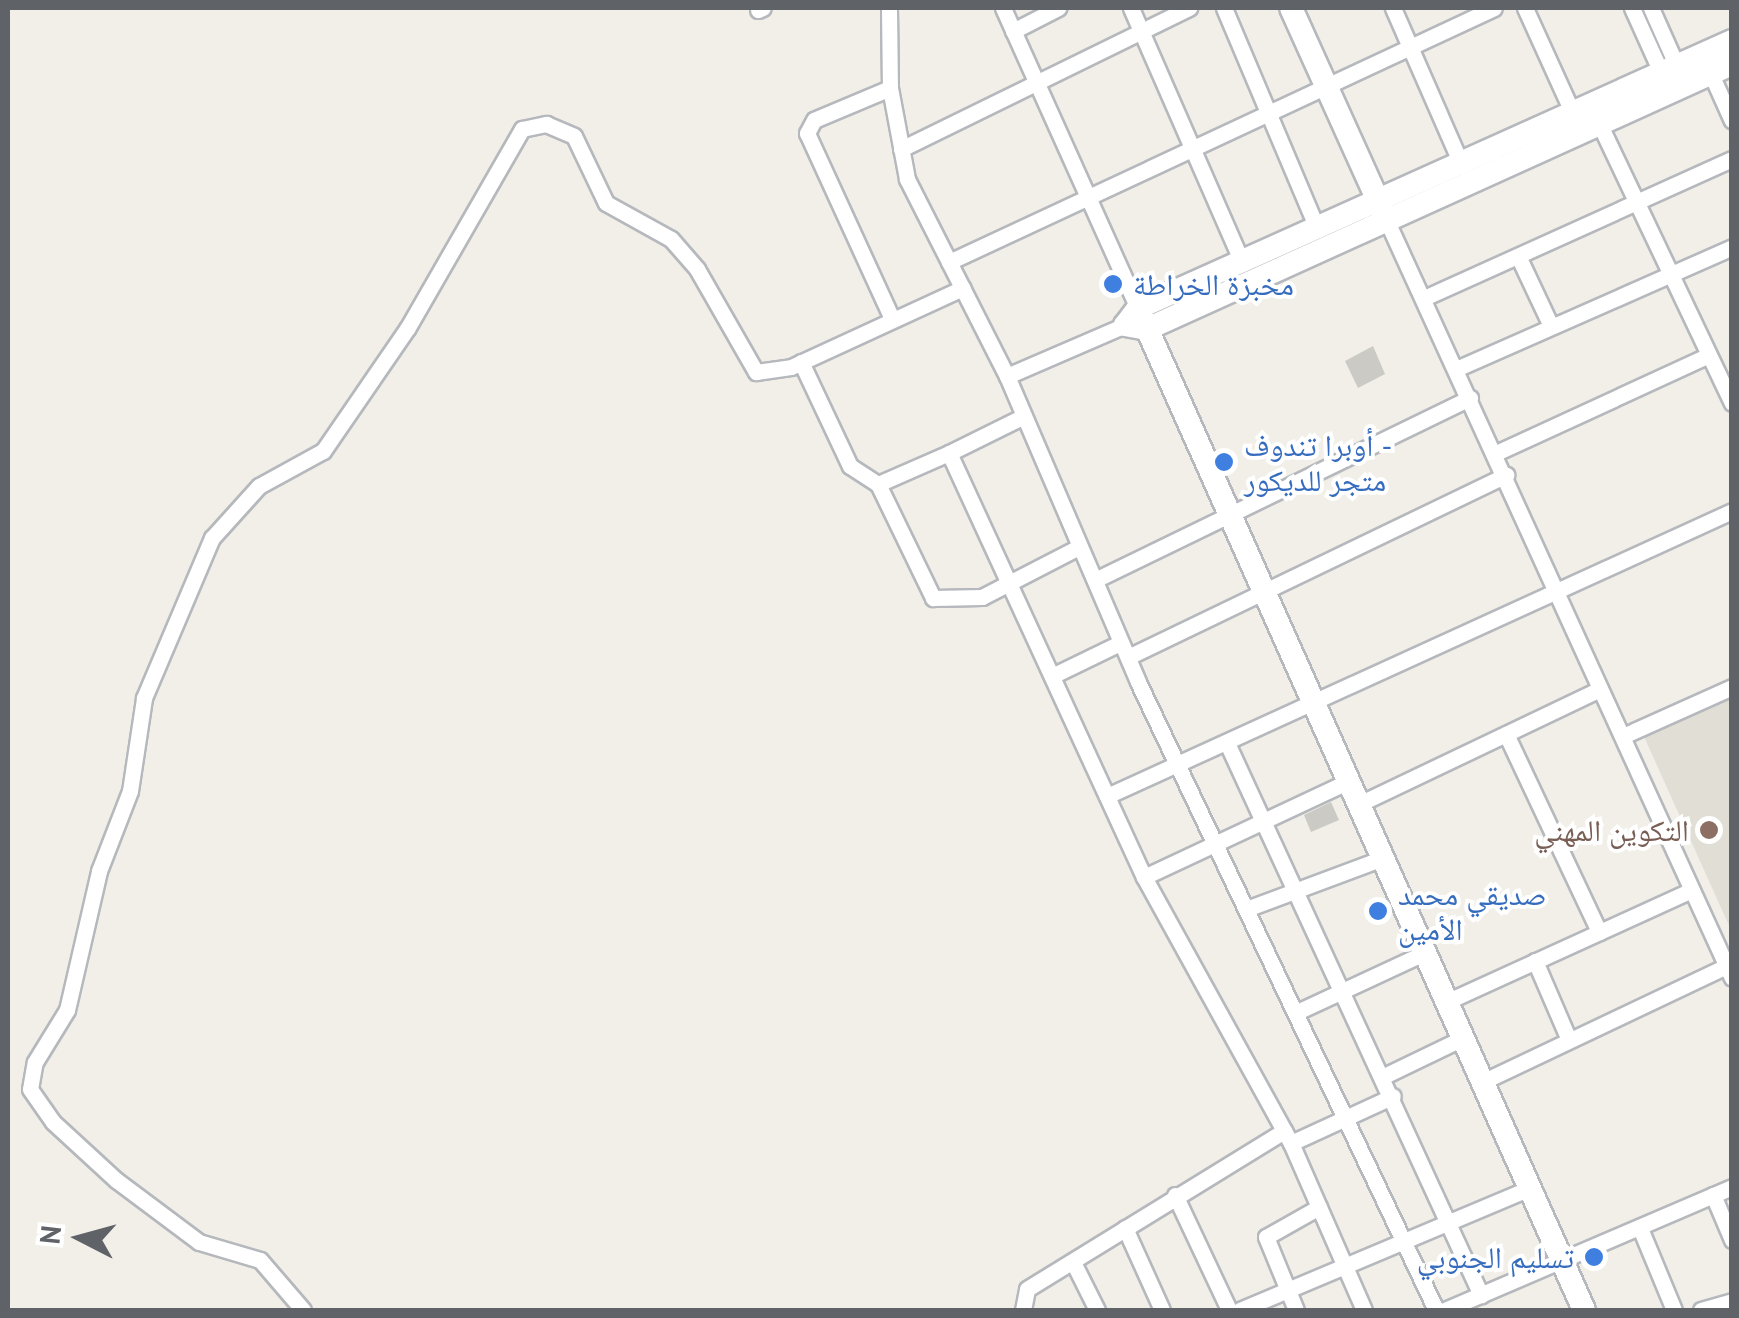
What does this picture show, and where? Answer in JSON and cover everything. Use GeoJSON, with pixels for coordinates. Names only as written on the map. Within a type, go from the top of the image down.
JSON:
{"type":"FeatureCollection","features":[{"type":"Feature","properties":{"kind":"street"},"geometry":{"type":"LineString","coordinates":[[889,8],[890,88],[908,180],[1007,376],[1124,650],[1436,1310]]}},
{"type":"Feature","properties":{"kind":"street"},"geometry":{"type":"LineString","coordinates":[[1002,8],[1089,198],[1137,321],[1316,703],[1584,1310]]}},
{"type":"Feature","properties":{"kind":"street"},"geometry":{"type":"LineString","coordinates":[[1013,31],[1058,8]]}},
{"type":"Feature","properties":{"kind":"street"},"geometry":{"type":"LineString","coordinates":[[1131,8],[1243,264]]}},
{"type":"Feature","properties":{"kind":"street"},"geometry":{"type":"LineString","coordinates":[[901,149],[1188,8]]}},
{"type":"Feature","properties":{"kind":"street"},"geometry":{"type":"LineString","coordinates":[[1224,8],[1272,111],[1318,230]]}},
{"type":"Feature","properties":{"kind":"street"},"geometry":{"type":"LineString","coordinates":[[1291,8],[1507,475],[1729,972],[1482,1082]]}},
{"type":"Feature","properties":{"kind":"street"},"geometry":{"type":"LineString","coordinates":[[1393,8],[1462,166]]}},
{"type":"Feature","properties":{"kind":"street"},"geometry":{"type":"LineString","coordinates":[[949,262],[1494,8]]}},
{"type":"Feature","properties":{"kind":"street"},"geometry":{"type":"LineString","coordinates":[[1525,8],[1574,116]]}},
{"type":"Feature","properties":{"kind":"street"},"geometry":{"type":"LineString","coordinates":[[1632,8],[1674,80]]}},
{"type":"Feature","properties":{"kind":"street"},"geometry":{"type":"LineString","coordinates":[[1652,8],[1674,80]]}},
{"type":"Feature","properties":{"kind":"street"},"geometry":{"type":"LineString","coordinates":[[1137,321],[1243,264],[1318,230],[1383,211],[1462,166],[1599,123],[1732,41]]}},
{"type":"Feature","properties":{"kind":"street"},"geometry":{"type":"LineString","coordinates":[[1007,376],[1529,146],[1574,116],[1674,80],[1721,69],[1732,121]]}},
{"type":"Feature","properties":{"kind":"street"},"geometry":{"type":"LineString","coordinates":[[890,88],[814,120],[807,133],[892,319]]}},
{"type":"Feature","properties":{"kind":"street"},"geometry":{"type":"LineString","coordinates":[[1599,123],[1642,204],[1706,356],[1732,403]]}},
{"type":"Feature","properties":{"kind":"street"},"geometry":{"type":"LineString","coordinates":[[302,1310],[260,1260],[198,1242],[116,1180],[54,1122],[30,1088],[30,1074],[73,991],[100,871],[134,776],[144,698],[212,538],[260,486],[323,452],[407,329],[522,129],[546,124],[574,136],[606,203],[671,239],[697,270],[756,372],[776,373],[962,288]]}},
{"type":"Feature","properties":{"kind":"street"},"geometry":{"type":"LineString","coordinates":[[1424,298],[1642,204],[1732,159]]}},
{"type":"Feature","properties":{"kind":"street"},"geometry":{"type":"LineString","coordinates":[[1456,369],[1732,247]]}},
{"type":"Feature","properties":{"kind":"street"},"geometry":{"type":"LineString","coordinates":[[1519,258],[1551,326]]}},
{"type":"Feature","properties":{"kind":"street"},"geometry":{"type":"LineString","coordinates":[[1496,453],[1706,356]]}},
{"type":"Feature","properties":{"kind":"street"},"geometry":{"type":"LineString","coordinates":[[801,362],[850,466],[878,484],[933,598],[967,600],[1009,584],[1078,548]]}},
{"type":"Feature","properties":{"kind":"street"},"geometry":{"type":"LineString","coordinates":[[1095,580],[1470,398]]}},
{"type":"Feature","properties":{"kind":"street"},"geometry":{"type":"LineString","coordinates":[[878,484],[1024,416]]}},
{"type":"Feature","properties":{"kind":"street"},"geometry":{"type":"LineString","coordinates":[[949,453],[1144,877],[1287,1137],[1348,1266],[1364,1310]]}},
{"type":"Feature","properties":{"kind":"street"},"geometry":{"type":"LineString","coordinates":[[1052,676],[1264,593],[1507,475]]}},
{"type":"Feature","properties":{"kind":"street"},"geometry":{"type":"LineString","coordinates":[[1107,796],[1732,511]]}},
{"type":"Feature","properties":{"kind":"street"},"geometry":{"type":"LineString","coordinates":[[1623,736],[1732,687]]}},
{"type":"Feature","properties":{"kind":"street"},"geometry":{"type":"LineString","coordinates":[[1359,804],[1600,689]]}},
{"type":"Feature","properties":{"kind":"street"},"geometry":{"type":"LineString","coordinates":[[1506,734],[1600,932]]}},
{"type":"Feature","properties":{"kind":"street"},"geometry":{"type":"LineString","coordinates":[[1226,743],[1384,1076],[1481,1294]]}},
{"type":"Feature","properties":{"kind":"street"},"geometry":{"type":"LineString","coordinates":[[1144,877],[1261,818],[1349,780]]}},
{"type":"Feature","properties":{"kind":"street"},"geometry":{"type":"LineString","coordinates":[[1249,908],[1383,858]]}},
{"type":"Feature","properties":{"kind":"street"},"geometry":{"type":"LineString","coordinates":[[1446,1002],[1692,890]]}},
{"type":"Feature","properties":{"kind":"street"},"geometry":{"type":"LineString","coordinates":[[1298,1012],[1424,952]]}},
{"type":"Feature","properties":{"kind":"street"},"geometry":{"type":"LineString","coordinates":[[1535,961],[1569,1040]]}},
{"type":"Feature","properties":{"kind":"street"},"geometry":{"type":"LineString","coordinates":[[1384,1076],[1462,1038]]}},
{"type":"Feature","properties":{"kind":"street"},"geometry":{"type":"LineString","coordinates":[[1023,1310],[1027,1289],[1175,1196],[1287,1137],[1393,1096]]}},
{"type":"Feature","properties":{"kind":"street"},"geometry":{"type":"LineString","coordinates":[[1240,1310],[1530,1188]]}},
{"type":"Feature","properties":{"kind":"street"},"geometry":{"type":"LineString","coordinates":[[1445,1310],[1732,1188]]}},
{"type":"Feature","properties":{"kind":"street"},"geometry":{"type":"LineString","coordinates":[[1175,1196],[1229,1310]]}},
{"type":"Feature","properties":{"kind":"street"},"geometry":{"type":"LineString","coordinates":[[1713,1196],[1732,1240]]}},
{"type":"Feature","properties":{"kind":"street"},"geometry":{"type":"LineString","coordinates":[[1296,1310],[1266,1238],[1320,1207]]}},
{"type":"Feature","properties":{"kind":"street"},"geometry":{"type":"LineString","coordinates":[[1125,1228],[1159,1309]]}},
{"type":"Feature","properties":{"kind":"street"},"geometry":{"type":"LineString","coordinates":[[1640,1228],[1674,1310]]}},
{"type":"Feature","properties":{"kind":"street"},"geometry":{"type":"LineString","coordinates":[[1072,1262],[1097,1310]]}},
{"type":"Feature","properties":{"kind":"street"},"geometry":{"type":"LineString","coordinates":[[1700,1310],[1732,1301]]}},
{"type":"Feature","properties":{"kind":"shaded area","name":"التكوين المهني"},"geometry":{"type":"Polygon","coordinates":[[[1731,688],[1731,930],[1641,730],[1731,688]]]}},
{"type":"Feature","properties":{"kind":"building"},"geometry":{"type":"Polygon","coordinates":[[[1373,346],[1385,374],[1358,388],[1345,361],[1373,346]]]}},
{"type":"Feature","properties":{"kind":"building"},"geometry":{"type":"Polygon","coordinates":[[[1331,802],[1339,820],[1311,832],[1304,815],[1331,802]]]}},
{"type":"Feature","properties":{"kind":"place","name":"مخبزة الخراطة"},"geometry":{"type":"Point","coordinates":[1113,284]}},
{"type":"Feature","properties":{"kind":"place","name":"أوبرا تندوف - متجر للديكور"},"geometry":{"type":"Point","coordinates":[1224,462]}},
{"type":"Feature","properties":{"kind":"place","name":"التكوين المهني"},"geometry":{"type":"Point","coordinates":[1709,830]}},
{"type":"Feature","properties":{"kind":"place","name":"صديقي محمد الأمين"},"geometry":{"type":"Point","coordinates":[1378,911]}},
{"type":"Feature","properties":{"kind":"place","name":"تسليم الجنوبي"},"geometry":{"type":"Point","coordinates":[1594,1257]}}]}
